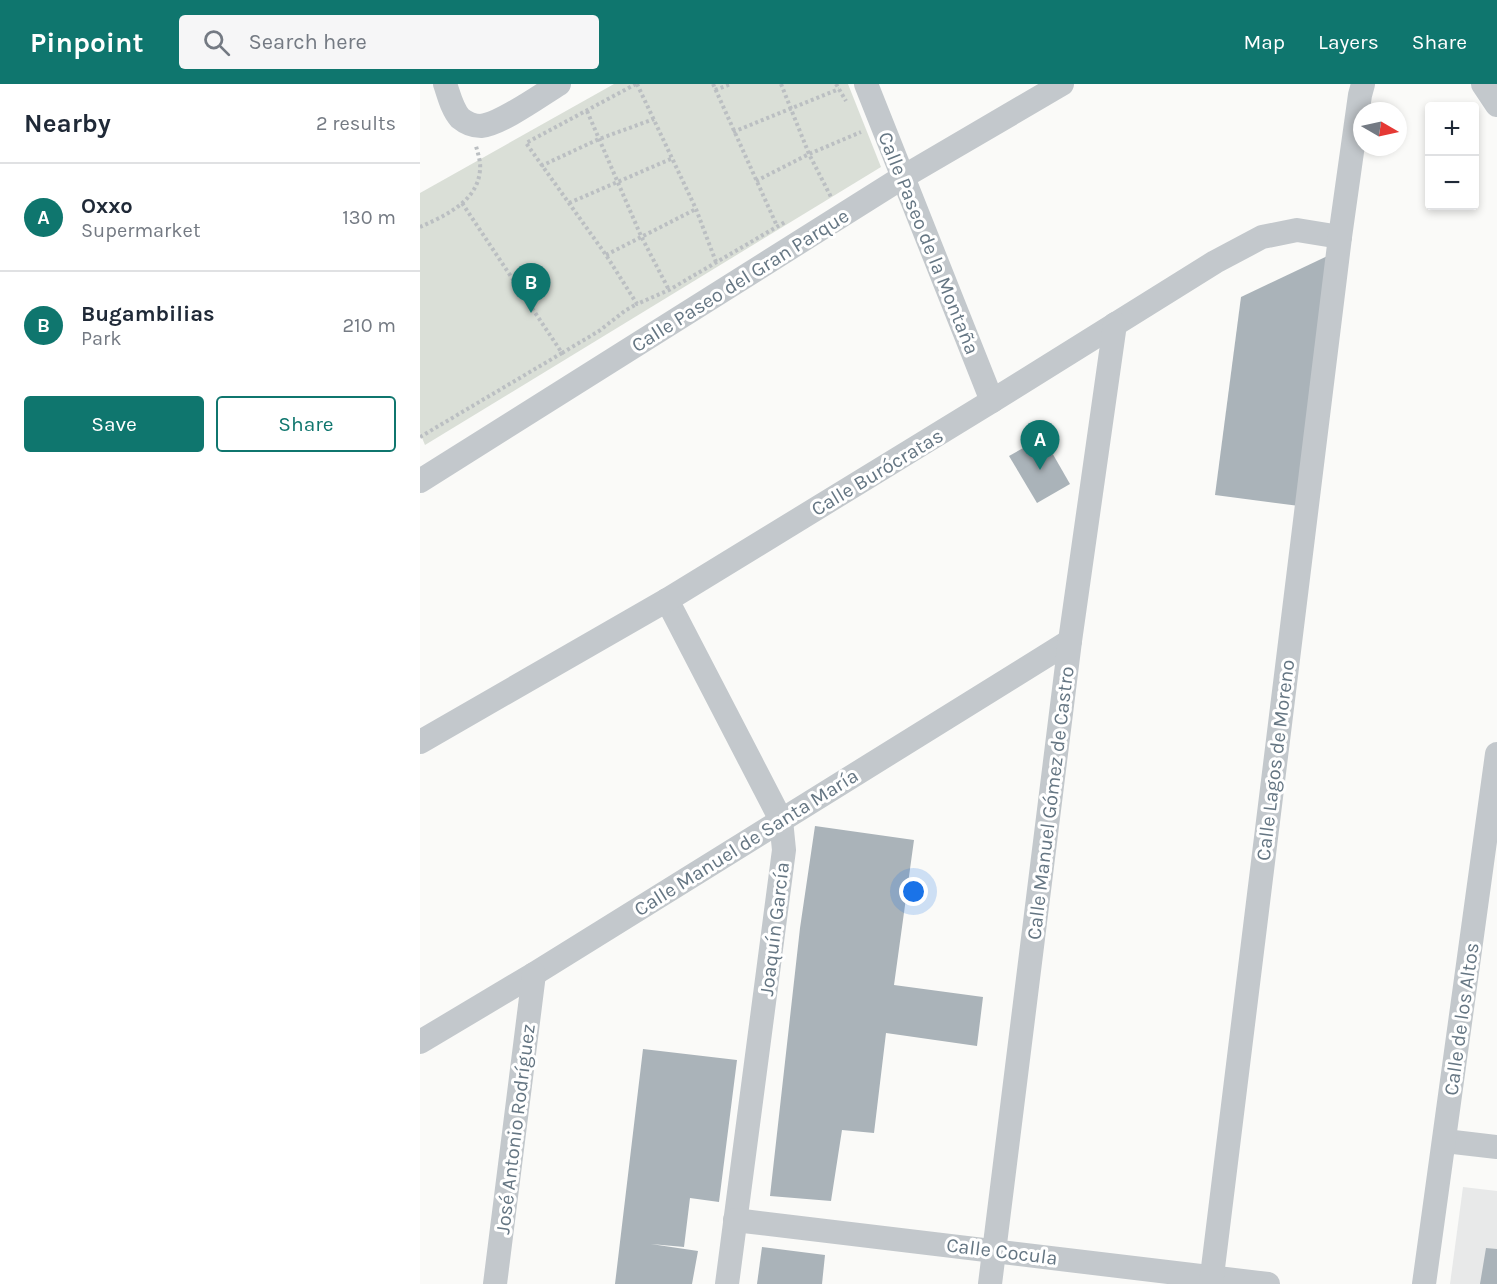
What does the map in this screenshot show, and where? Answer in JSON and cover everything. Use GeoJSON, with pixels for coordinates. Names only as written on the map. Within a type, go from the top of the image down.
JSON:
{"type":"FeatureCollection","features":[{"type":"Feature","properties":{"kind":"street"},"geometry":{"type":"LineString","coordinates":[[445,84],[461,118],[471,125],[482,126],[496,121],[559,84]]}},
{"type":"Feature","properties":{"kind":"street","name":"Calle Paseo del Gran Parque"},"geometry":{"type":"LineString","coordinates":[[420,481],[903,177],[1062,84]]}},
{"type":"Feature","properties":{"kind":"street","name":"Calle Lagos de Moreno"},"geometry":{"type":"LineString","coordinates":[[1211,1280],[1340,237],[1363,84]]}},
{"type":"Feature","properties":{"kind":"street"},"geometry":{"type":"LineString","coordinates":[[1483,84],[1497,105]]}},
{"type":"Feature","properties":{"kind":"street","name":"Calle Paseo de la Montaña"},"geometry":{"type":"LineString","coordinates":[[855,85],[903,177],[992,401]]}},
{"type":"Feature","properties":{"kind":"street","name":"Calle Burócratas"},"geometry":{"type":"LineString","coordinates":[[420,742],[667,600],[1215,262],[1262,237],[1297,230],[1340,237]]}},
{"type":"Feature","properties":{"kind":"street","name":"Calle Manuel Gómez de Castro"},"geometry":{"type":"LineString","coordinates":[[990,1284],[1070,641],[1115,324]]}},
{"type":"Feature","properties":{"kind":"street","name":"Joaquín García"},"geometry":{"type":"LineString","coordinates":[[667,600],[781,820],[784,850],[727,1284]]}},
{"type":"Feature","properties":{"kind":"street","name":"Calle Manuel de Santa María"},"geometry":{"type":"LineString","coordinates":[[420,1042],[534,974],[1070,641]]}},
{"type":"Feature","properties":{"kind":"street","name":"Calle de los Altos"},"geometry":{"type":"LineString","coordinates":[[1424,1284],[1497,753]]}},
{"type":"Feature","properties":{"kind":"street","name":"José Antonio Rodríguez"},"geometry":{"type":"LineString","coordinates":[[495,1284],[534,974]]}},
{"type":"Feature","properties":{"kind":"street"},"geometry":{"type":"LineString","coordinates":[[1445,1142],[1497,1147]]}},
{"type":"Feature","properties":{"kind":"street","name":"Calle Cocula"},"geometry":{"type":"LineString","coordinates":[[735,1220],[1211,1280],[1268,1284]]}},
{"type":"Feature","properties":{"kind":"path"},"geometry":{"type":"LineString","coordinates":[[637,304],[606,255],[526,143],[637,84],[696,209],[716,262]]}},
{"type":"Feature","properties":{"kind":"path"},"geometry":{"type":"LineString","coordinates":[[713,84],[777,226]]}},
{"type":"Feature","properties":{"kind":"path"},"geometry":{"type":"LineString","coordinates":[[715,90],[731,84]]}},
{"type":"Feature","properties":{"kind":"path"},"geometry":{"type":"LineString","coordinates":[[781,84],[809,154],[831,197]]}},
{"type":"Feature","properties":{"kind":"path"},"geometry":{"type":"LineString","coordinates":[[836,84],[850,106]]}},
{"type":"Feature","properties":{"kind":"path"},"geometry":{"type":"LineString","coordinates":[[734,132],[838,89],[855,85]]}},
{"type":"Feature","properties":{"kind":"path"},"geometry":{"type":"LineString","coordinates":[[587,111],[641,236],[669,290]]}},
{"type":"Feature","properties":{"kind":"path"},"geometry":{"type":"LineString","coordinates":[[541,166],[599,139],[654,118]]}},
{"type":"Feature","properties":{"kind":"path"},"geometry":{"type":"LineString","coordinates":[[420,227],[445,216],[462,203],[468,198],[478,181],[481,167],[471,125]]}},
{"type":"Feature","properties":{"kind":"path"},"geometry":{"type":"LineString","coordinates":[[756,181],[809,154],[867,130]]}},
{"type":"Feature","properties":{"kind":"path"},"geometry":{"type":"LineString","coordinates":[[569,203],[673,158]]}},
{"type":"Feature","properties":{"kind":"path"},"geometry":{"type":"LineString","coordinates":[[822,202],[842,192]]}},
{"type":"Feature","properties":{"kind":"path"},"geometry":{"type":"LineString","coordinates":[[462,203],[562,353]]}},
{"type":"Feature","properties":{"kind":"path"},"geometry":{"type":"LineString","coordinates":[[606,255],[696,209]]}},
{"type":"Feature","properties":{"kind":"path"},"geometry":{"type":"LineString","coordinates":[[420,437],[598,331],[626,310],[669,290],[786,221]]}},
{"type":"Feature","properties":{"kind":"shaded area"},"geometry":{"type":"Polygon","coordinates":[[[614,84],[848,84],[881,167],[425,445],[420,433],[420,193],[614,84]]]}},
{"type":"Feature","properties":{"kind":"shaded area"},"geometry":{"type":"Polygon","coordinates":[[[1463,1187],[1497,1191],[1497,1284],[1450,1284],[1463,1187]]]}},
{"type":"Feature","properties":{"kind":"building"},"geometry":{"type":"Polygon","coordinates":[[[1338,251],[1307,507],[1215,495],[1241,297],[1338,251]]]}},
{"type":"Feature","properties":{"kind":"building"},"geometry":{"type":"Polygon","coordinates":[[[1043,437],[1070,484],[1037,503],[1009,456],[1043,437]]]}},
{"type":"Feature","properties":{"kind":"building"},"geometry":{"type":"Polygon","coordinates":[[[815,826],[914,840],[894,985],[983,997],[977,1046],[886,1033],[874,1133],[842,1130],[831,1201],[770,1196],[800,928],[815,826]]]}},
{"type":"Feature","properties":{"kind":"building"},"geometry":{"type":"Polygon","coordinates":[[[643,1049],[737,1060],[719,1202],[690,1198],[684,1247],[651,1244],[698,1251],[692,1284],[615,1284],[643,1049]]]}},
{"type":"Feature","properties":{"kind":"building"},"geometry":{"type":"Polygon","coordinates":[[[762,1247],[825,1255],[822,1284],[757,1284],[762,1247]]]}},
{"type":"Feature","properties":{"kind":"building"},"geometry":{"type":"Polygon","coordinates":[[[1486,1248],[1497,1249],[1497,1284],[1480,1284],[1486,1248]]]}},
{"type":"Feature","properties":{"kind":"place","name":"Bugambilias"},"geometry":{"type":"Point","coordinates":[531,313]}},
{"type":"Feature","properties":{"kind":"place","name":"Oxxo"},"geometry":{"type":"Point","coordinates":[1040,470]}}]}
